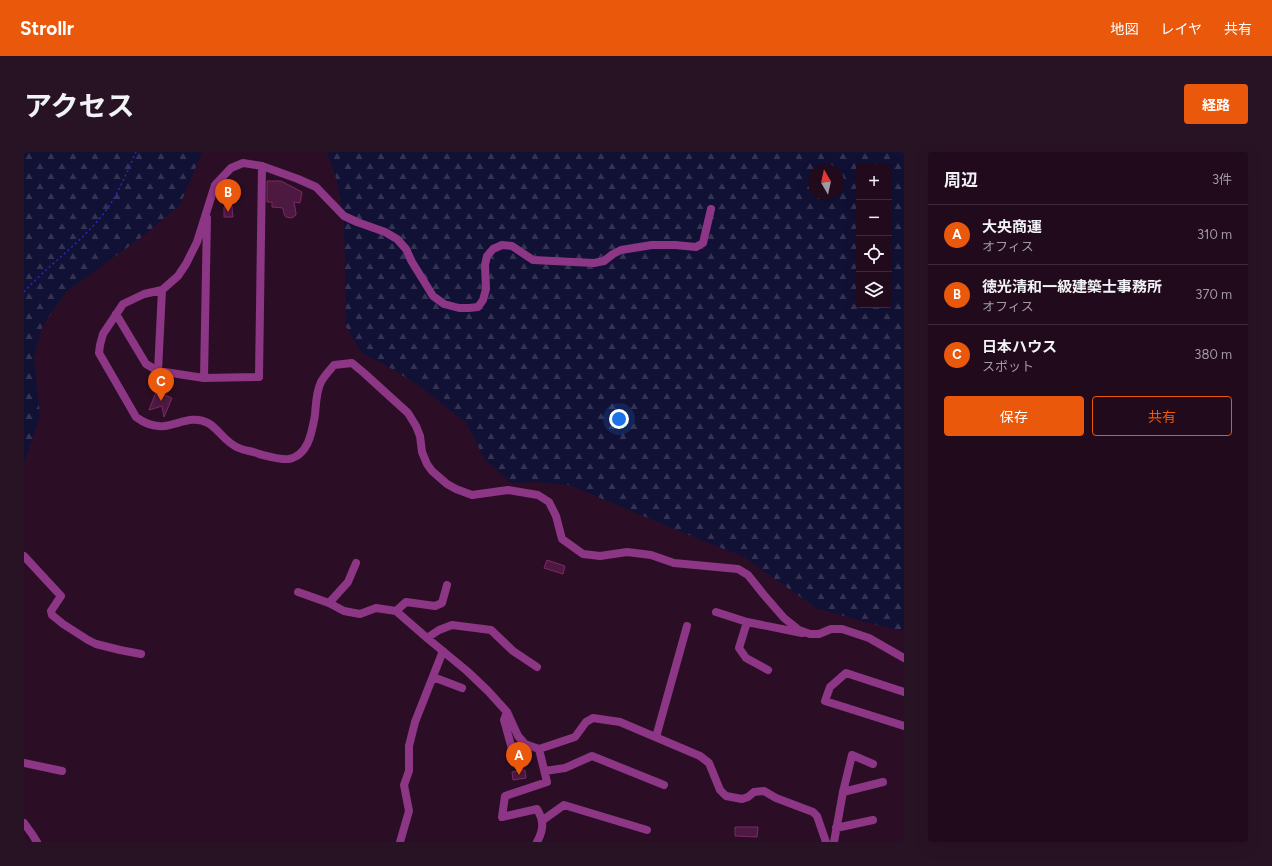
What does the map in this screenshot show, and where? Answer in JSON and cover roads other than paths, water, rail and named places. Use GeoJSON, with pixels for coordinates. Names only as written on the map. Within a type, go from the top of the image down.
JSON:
{"type":"FeatureCollection","features":[{"type":"Feature","properties":{"kind":"street"},"geometry":{"type":"LineString","coordinates":[[711,209],[703,243],[696,247],[652,245],[621,250],[604,261],[594,263],[533,260],[512,246],[502,245],[493,249],[487,256],[486,289],[483,300],[478,307],[459,308],[444,304],[433,296],[412,262],[406,249],[397,239],[385,232],[344,216],[316,187],[262,166],[243,163],[231,168],[215,185],[196,242],[186,264],[178,276],[162,290],[144,294],[123,304],[103,334],[99,353],[136,417],[143,422],[163,426],[188,420],[199,420],[209,424],[223,437],[240,449],[270,457],[289,459],[299,455],[306,447],[311,432],[321,381],[334,365],[352,363],[364,372],[408,414],[416,426],[420,436],[422,452],[427,464],[432,471],[447,484],[472,495],[508,490],[538,495],[549,502],[556,516],[562,539],[583,554],[600,556],[627,552],[651,555],[674,563],[738,569],[748,575],[784,618],[800,630],[810,634]]}},
{"type":"Feature","properties":{"kind":"street"},"geometry":{"type":"LineString","coordinates":[[116,314],[146,364],[158,371],[204,378],[259,377],[262,166]]}},
{"type":"Feature","properties":{"kind":"street"},"geometry":{"type":"LineString","coordinates":[[204,378],[207,207]]}},
{"type":"Feature","properties":{"kind":"street"},"geometry":{"type":"LineString","coordinates":[[158,371],[162,290]]}},
{"type":"Feature","properties":{"kind":"street"},"geometry":{"type":"LineString","coordinates":[[24,556],[61,596],[51,611],[52,615],[57,620],[79,635],[96,644],[141,654]]}},
{"type":"Feature","properties":{"kind":"street"},"geometry":{"type":"LineString","coordinates":[[329,602],[348,582],[356,563]]}},
{"type":"Feature","properties":{"kind":"street"},"geometry":{"type":"LineString","coordinates":[[396,611],[406,602],[435,606],[442,603],[447,585]]}},
{"type":"Feature","properties":{"kind":"street"},"geometry":{"type":"LineString","coordinates":[[298,592],[329,602],[344,611],[360,614],[376,608],[396,611],[467,671],[507,712],[518,736],[525,744],[539,749],[575,737],[586,722],[593,718],[620,722],[700,756],[709,763],[720,790],[726,796],[742,798],[748,797],[754,792],[764,791],[776,798],[813,812],[817,816],[826,842]]}},
{"type":"Feature","properties":{"kind":"street"},"geometry":{"type":"LineString","coordinates":[[716,612],[747,622],[810,634],[819,634],[831,629],[842,629],[869,638],[904,658]]}},
{"type":"Feature","properties":{"kind":"street"},"geometry":{"type":"LineString","coordinates":[[747,622],[740,648],[746,658],[768,670]]}},
{"type":"Feature","properties":{"kind":"street"},"geometry":{"type":"LineString","coordinates":[[427,638],[439,630],[452,626],[491,630],[513,651],[537,667]]}},
{"type":"Feature","properties":{"kind":"street"},"geometry":{"type":"LineString","coordinates":[[656,737],[687,626]]}},
{"type":"Feature","properties":{"kind":"street"},"geometry":{"type":"LineString","coordinates":[[400,842],[409,811],[404,784],[409,771],[409,746],[415,722],[443,651]]}},
{"type":"Feature","properties":{"kind":"street"},"geometry":{"type":"LineString","coordinates":[[904,692],[846,673],[830,686],[825,701],[904,726]]}},
{"type":"Feature","properties":{"kind":"street"},"geometry":{"type":"LineString","coordinates":[[433,677],[462,688]]}},
{"type":"Feature","properties":{"kind":"street"},"geometry":{"type":"LineString","coordinates":[[507,712],[504,720],[512,749]]}},
{"type":"Feature","properties":{"kind":"street"},"geometry":{"type":"LineString","coordinates":[[537,842],[541,835],[543,820],[537,809],[502,817],[505,796],[547,782],[539,749]]}},
{"type":"Feature","properties":{"kind":"street"},"geometry":{"type":"LineString","coordinates":[[834,842],[843,792],[852,755],[872,764]]}},
{"type":"Feature","properties":{"kind":"street"},"geometry":{"type":"LineString","coordinates":[[545,771],[565,768],[592,756],[664,785]]}},
{"type":"Feature","properties":{"kind":"street"},"geometry":{"type":"LineString","coordinates":[[24,764],[62,771]]}},
{"type":"Feature","properties":{"kind":"street"},"geometry":{"type":"LineString","coordinates":[[843,792],[883,782]]}},
{"type":"Feature","properties":{"kind":"street"},"geometry":{"type":"LineString","coordinates":[[543,820],[564,805],[647,830]]}},
{"type":"Feature","properties":{"kind":"street"},"geometry":{"type":"LineString","coordinates":[[836,828],[873,820]]}},
{"type":"Feature","properties":{"kind":"street"},"geometry":{"type":"LineString","coordinates":[[24,823],[37,842]]}},
{"type":"Feature","properties":{"kind":"place","name":"徳光清和一級建築士事務所"},"geometry":{"type":"Point","coordinates":[228,212]}},
{"type":"Feature","properties":{"kind":"place","name":"日本ハウス"},"geometry":{"type":"Point","coordinates":[161,401]}},
{"type":"Feature","properties":{"kind":"place","name":"大央商運"},"geometry":{"type":"Point","coordinates":[519,775]}}]}
